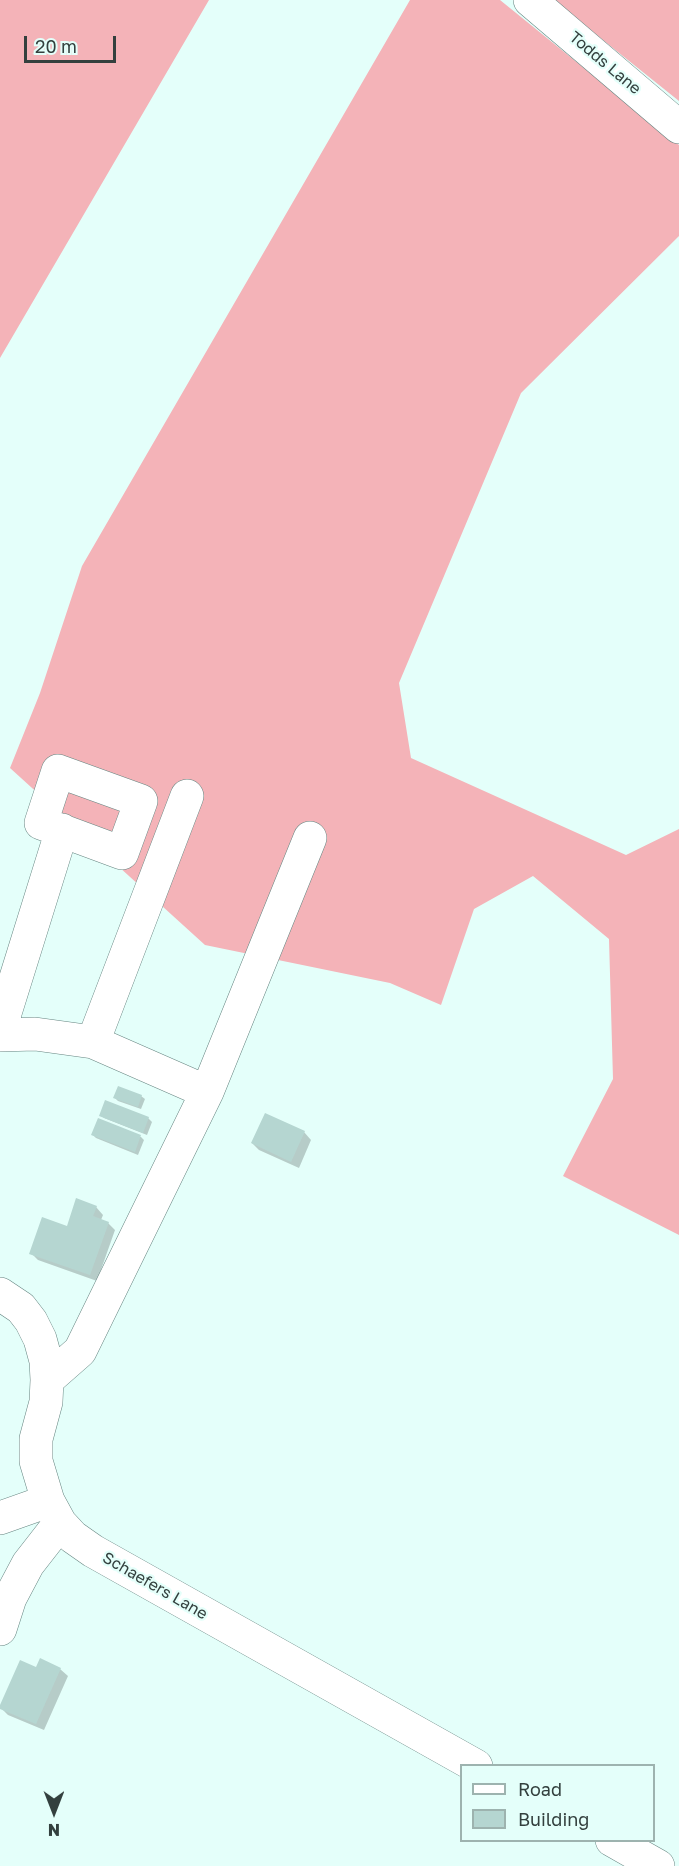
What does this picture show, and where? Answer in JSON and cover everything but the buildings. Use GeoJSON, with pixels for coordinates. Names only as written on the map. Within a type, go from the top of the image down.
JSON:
{"type":"FeatureCollection","features":[{"type":"Feature","properties":{"kind":"lane","name":"Todds Lane"},"geometry":{"type":"LineString","coordinates":[[530,0],[679,127]]}},
{"type":"Feature","properties":{"kind":"lane"},"geometry":{"type":"LineString","coordinates":[[93,1042],[187,796]]}},
{"type":"Feature","properties":{"kind":"lane"},"geometry":{"type":"LineString","coordinates":[[0,1029],[62,830]]}},
{"type":"Feature","properties":{"kind":"lane"},"geometry":{"type":"LineString","coordinates":[[47,1380],[81,1351],[207,1092],[310,837]]}},
{"type":"Feature","properties":{"kind":"lane"},"geometry":{"type":"LineString","coordinates":[[0,1035],[34,1034],[93,1042],[207,1092]]}},
{"type":"Feature","properties":{"kind":"lane","name":"Schaefers Lane"},"geometry":{"type":"LineString","coordinates":[[0,1294],[21,1308],[31,1321],[46,1361],[46,1402],[36,1439],[36,1461],[54,1512],[73,1537],[93,1551],[472,1764]]}},
{"type":"Feature","properties":{"kind":"lane"},"geometry":{"type":"LineString","coordinates":[[0,1518],[54,1512]]}},
{"type":"Feature","properties":{"kind":"lane"},"geometry":{"type":"LineString","coordinates":[[0,1629],[10,1598],[54,1512]]}},
{"type":"Feature","properties":{"kind":"lane"},"geometry":{"type":"LineString","coordinates":[[616,1842],[658,1866]]}},
{"type":"Feature","properties":{"kind":"shaded area"},"geometry":{"type":"Polygon","coordinates":[[[0,0],[209,0],[0,358],[0,0]]]}},
{"type":"Feature","properties":{"kind":"shaded area"},"geometry":{"type":"Polygon","coordinates":[[[410,0],[500,0],[679,145],[679,236],[521,393],[399,683],[411,758],[626,855],[679,829],[679,1235],[563,1176],[613,1079],[609,939],[533,876],[474,909],[441,1005],[390,983],[205,945],[10,768],[40,693],[82,566],[410,0]]]}},
{"type":"Feature","properties":{"kind":"shaded area"},"geometry":{"type":"Polygon","coordinates":[[[553,0],[679,0],[679,101],[553,0]]]}}]}
